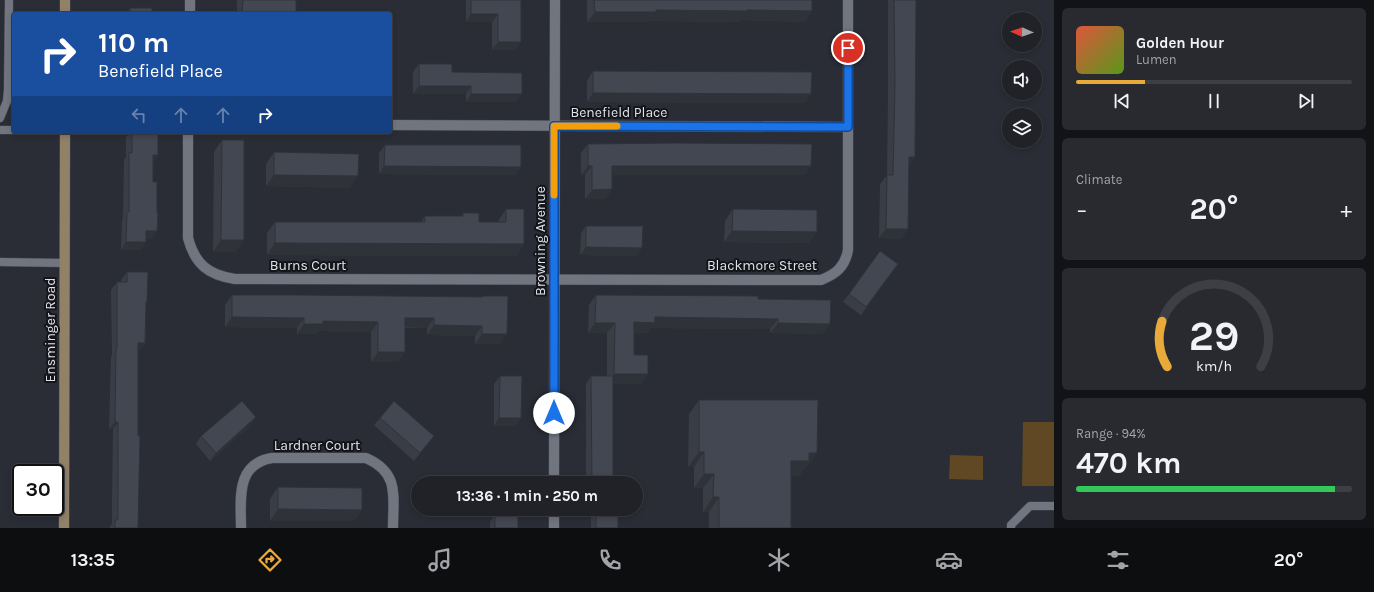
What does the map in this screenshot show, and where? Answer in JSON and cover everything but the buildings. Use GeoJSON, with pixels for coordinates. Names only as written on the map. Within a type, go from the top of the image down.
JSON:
{"type":"FeatureCollection","features":[{"type":"Feature","properties":{"kind":"street"},"geometry":{"type":"LineString","coordinates":[[65,0],[65,12]]}},
{"type":"Feature","properties":{"kind":"street"},"geometry":{"type":"LineString","coordinates":[[190,0],[190,12]]}},
{"type":"Feature","properties":{"kind":"street","name":"Browning Avenue"},"geometry":{"type":"LineString","coordinates":[[554,476],[555,0]]}},
{"type":"Feature","properties":{"kind":"street","name":"Blackmore Street"},"geometry":{"type":"LineString","coordinates":[[554,280],[821,280],[832,276],[841,268],[847,257],[848,250],[848,0]]}},
{"type":"Feature","properties":{"kind":"street","name":"Benefield Place"},"geometry":{"type":"LineString","coordinates":[[392,125],[848,127]]}},
{"type":"Feature","properties":{"kind":"street","name":"Ensminger Road"},"geometry":{"type":"LineString","coordinates":[[64,134],[64,528]]}},
{"type":"Feature","properties":{"kind":"street","name":"Burns Court"},"geometry":{"type":"LineString","coordinates":[[188,134],[188,238],[191,251],[198,262],[210,272],[222,277],[234,279],[554,280]]}},
{"type":"Feature","properties":{"kind":"street","name":"Lardner Court"},"geometry":{"type":"LineString","coordinates":[[241,528],[241,485],[246,473],[256,464],[266,459],[366,458],[377,463],[386,472],[392,484],[393,528]]}},
{"type":"Feature","properties":{"kind":"street"},"geometry":{"type":"LineString","coordinates":[[554,516],[554,528]]}},
{"type":"Feature","properties":{"kind":"lane"},"geometry":{"type":"LineString","coordinates":[[0,118],[7,102],[8,90],[9,0]]}},
{"type":"Feature","properties":{"kind":"lane"},"geometry":{"type":"LineString","coordinates":[[0,130],[12,130]]}},
{"type":"Feature","properties":{"kind":"lane"},"geometry":{"type":"LineString","coordinates":[[0,262],[64,263]]}},
{"type":"Feature","properties":{"kind":"lane"},"geometry":{"type":"LineString","coordinates":[[1011,528],[1011,525],[1030,506],[1054,506]]}},
{"type":"Feature","properties":{"kind":"shaded area"},"geometry":{"type":"Polygon","coordinates":[[[1023,422],[1054,422],[1054,486],[1022,486],[1023,422]]]}},
{"type":"Feature","properties":{"kind":"shaded area"},"geometry":{"type":"Polygon","coordinates":[[[950,455],[983,456],[983,480],[949,479],[950,455]]]}},
{"type":"Feature","properties":{"kind":"slow traffic"},"geometry":{"type":"LineString","coordinates":[[554,195],[554,126],[617,126]]}},
{"type":"Feature","properties":{"kind":"route"},"geometry":{"type":"LineString","coordinates":[[554,413],[554,126],[848,127],[848,48]]}}]}
